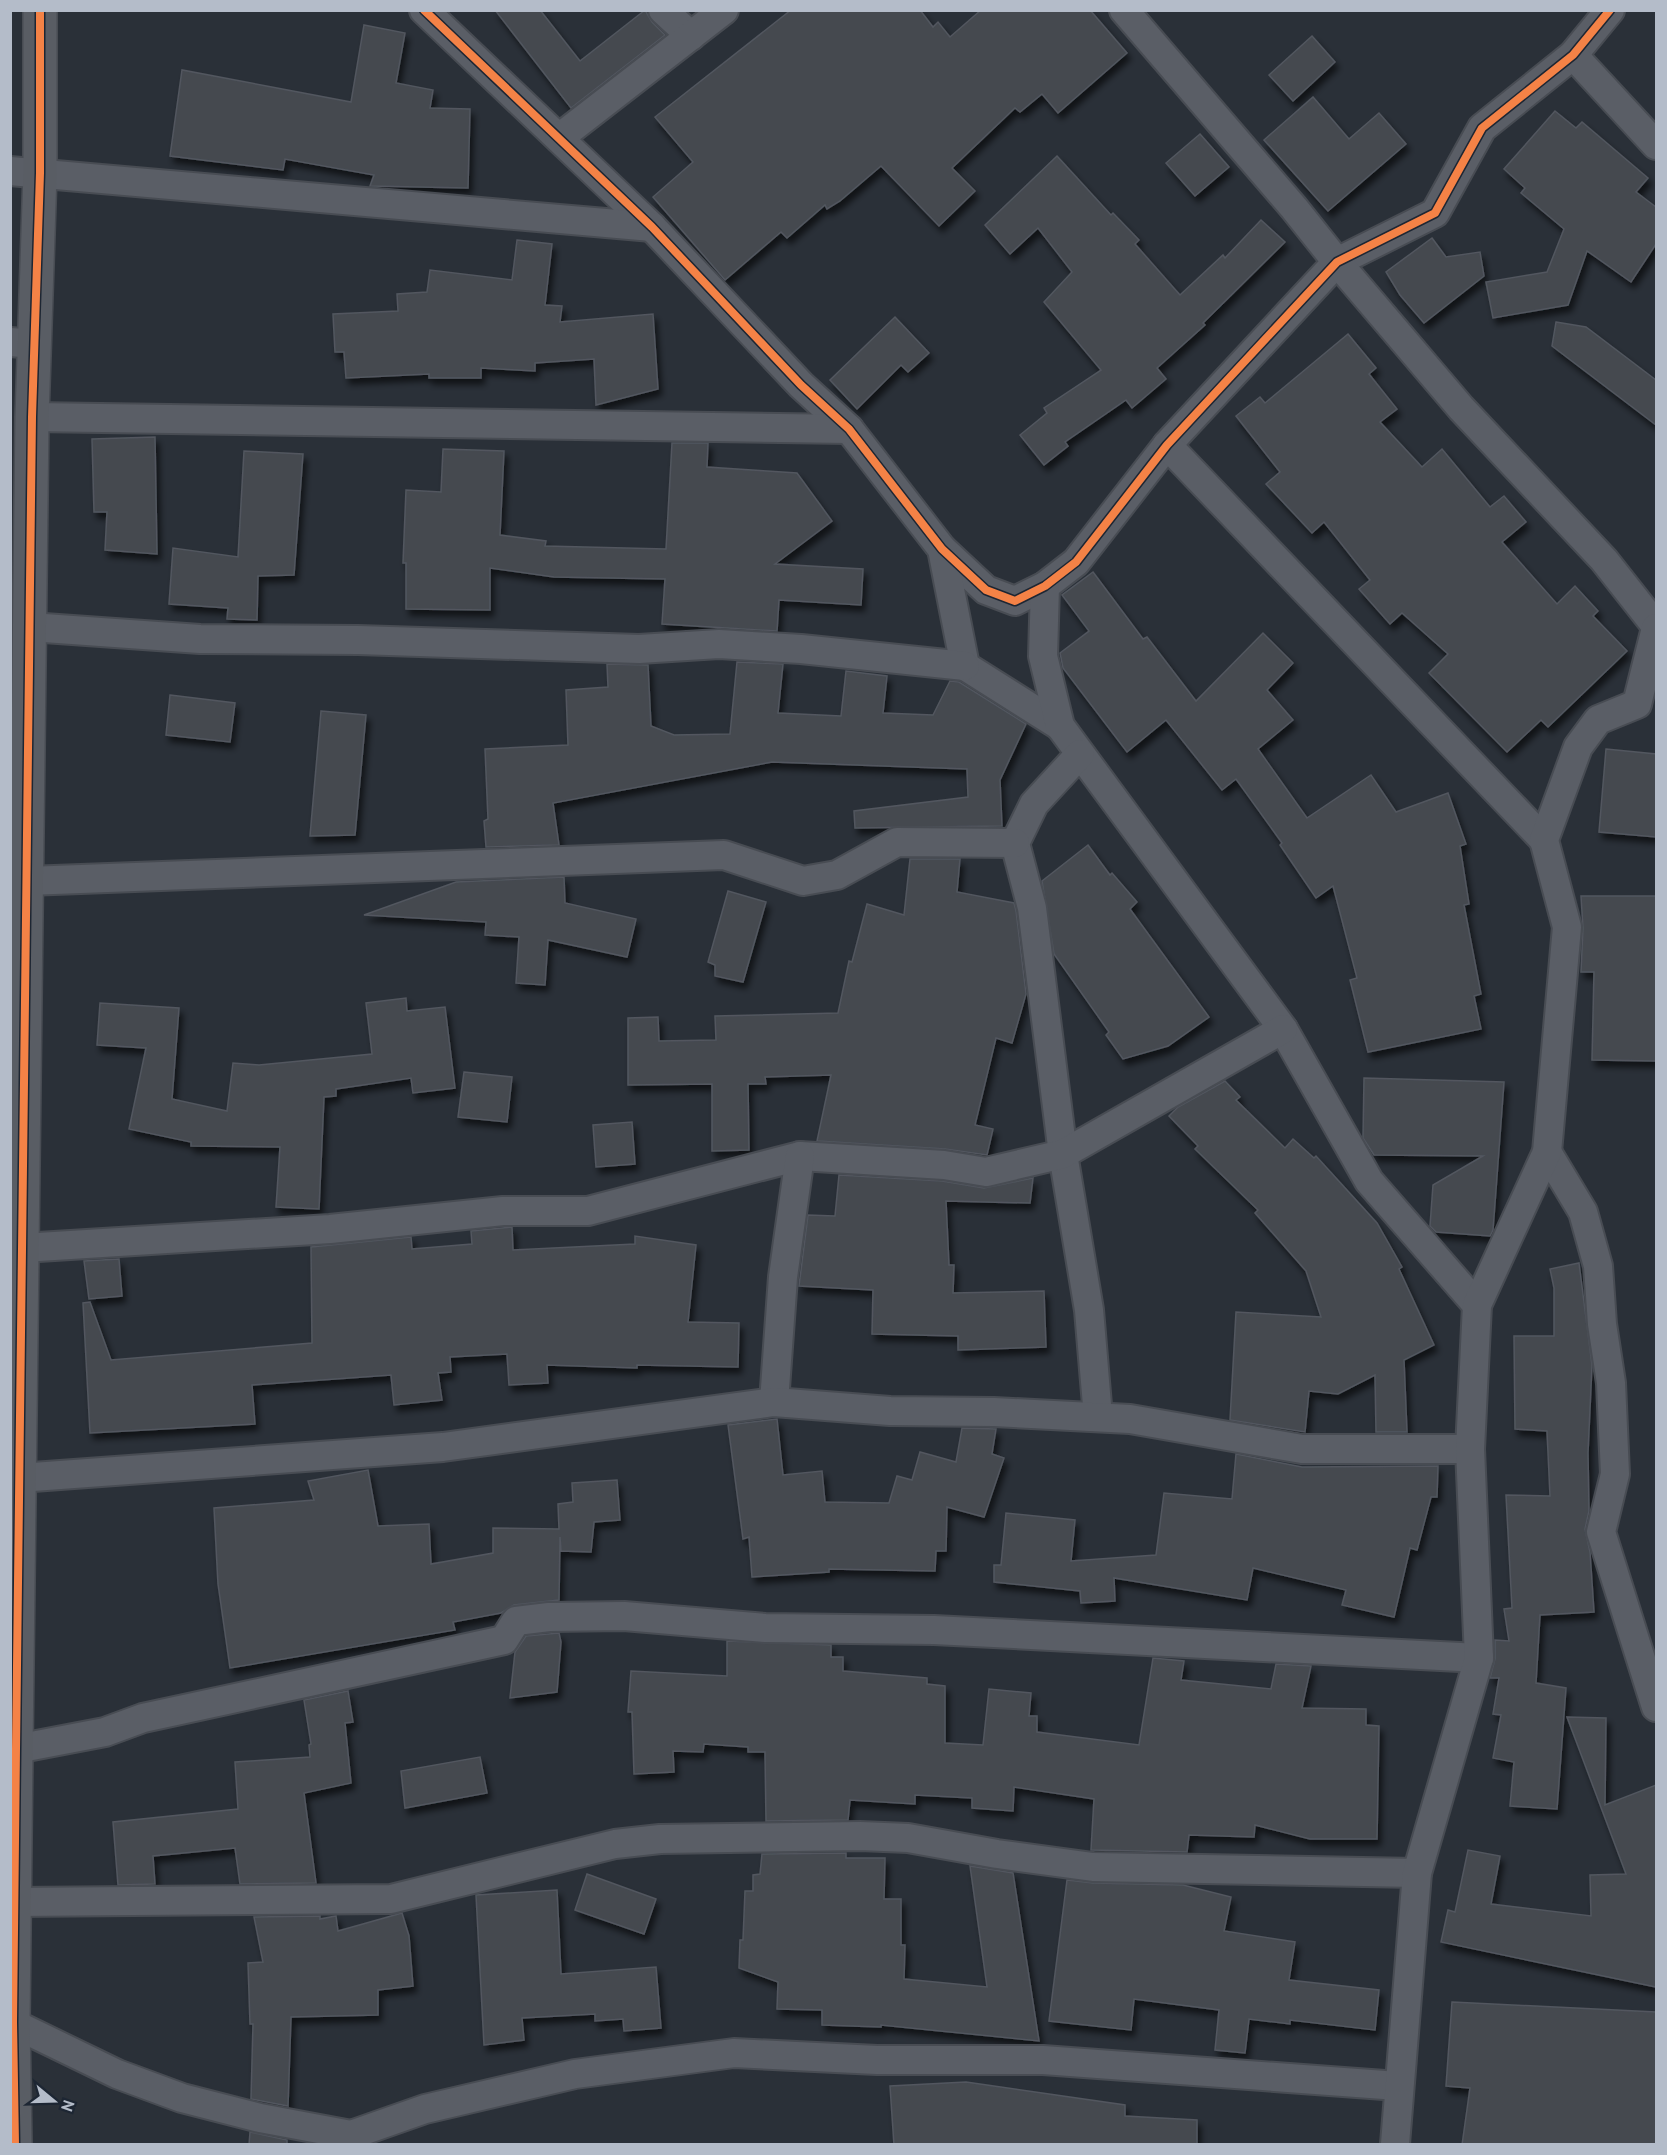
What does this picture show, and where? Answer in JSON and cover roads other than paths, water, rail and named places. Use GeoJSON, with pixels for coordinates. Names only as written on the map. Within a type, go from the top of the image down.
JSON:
{"type":"FeatureCollection","features":[{"type":"Feature","properties":{"kind":"street"},"geometry":{"type":"LineString","coordinates":[[15,2145],[12,2022],[22,1248],[18,938],[27,881],[20,689],[30,627],[21,510],[32,417],[23,343],[25,172],[40,10]]}},
{"type":"Feature","properties":{"kind":"street"},"geometry":{"type":"LineString","coordinates":[[424,10],[652,227],[801,385],[849,429],[942,549],[986,590],[1015,601],[1045,586],[1082,555],[1167,446],[1337,262],[1435,213],[1482,128],[1573,55],[1610,10]]}},
{"type":"Feature","properties":{"kind":"street"},"geometry":{"type":"LineString","coordinates":[[663,10],[691,36]]}},
{"type":"Feature","properties":{"kind":"street"},"geometry":{"type":"LineString","coordinates":[[559,138],[724,10]]}},
{"type":"Feature","properties":{"kind":"street"},"geometry":{"type":"LineString","coordinates":[[1124,10],[1461,408],[1604,560],[1656,627],[1647,698],[1598,720],[1578,747],[1544,840]]}},
{"type":"Feature","properties":{"kind":"street"},"geometry":{"type":"LineString","coordinates":[[1573,55],[1656,145]]}},
{"type":"Feature","properties":{"kind":"street"},"geometry":{"type":"LineString","coordinates":[[25,172],[652,227]]}},
{"type":"Feature","properties":{"kind":"street"},"geometry":{"type":"LineString","coordinates":[[32,417],[849,429]]}},
{"type":"Feature","properties":{"kind":"street"},"geometry":{"type":"LineString","coordinates":[[1167,446],[1544,840],[1567,927],[1547,1152],[1477,1305],[1470,1449],[1479,1658],[1417,1874],[1395,2145]]}},
{"type":"Feature","properties":{"kind":"street"},"geometry":{"type":"LineString","coordinates":[[942,549],[965,666]]}},
{"type":"Feature","properties":{"kind":"street"},"geometry":{"type":"LineString","coordinates":[[1045,586],[1043,656],[1060,726],[1283,1029],[1369,1181],[1477,1305]]}},
{"type":"Feature","properties":{"kind":"street"},"geometry":{"type":"LineString","coordinates":[[30,627],[200,639],[358,640],[639,649],[719,644],[801,650],[965,666],[1060,726]]}},
{"type":"Feature","properties":{"kind":"street"},"geometry":{"type":"LineString","coordinates":[[1080,754],[1034,804],[1015,843],[1032,908],[1063,1154],[1089,1310],[1098,1417]]}},
{"type":"Feature","properties":{"kind":"street"},"geometry":{"type":"LineString","coordinates":[[27,881],[724,855],[803,881],[837,875],[897,842],[1015,843]]}},
{"type":"Feature","properties":{"kind":"street"},"geometry":{"type":"LineString","coordinates":[[22,1248],[330,1230],[503,1211],[588,1211],[800,1156],[944,1165],[986,1172],[1063,1154],[1283,1029]]}},
{"type":"Feature","properties":{"kind":"street"},"geometry":{"type":"LineString","coordinates":[[1547,1152],[1583,1212],[1598,1266],[1602,1324],[1611,1383],[1615,1474],[1602,1532],[1656,1707]]}},
{"type":"Feature","properties":{"kind":"street"},"geometry":{"type":"LineString","coordinates":[[774,1401],[783,1277],[800,1156]]}},
{"type":"Feature","properties":{"kind":"street"},"geometry":{"type":"LineString","coordinates":[[19,1478],[443,1448],[774,1401],[890,1411],[1131,1419],[1302,1449],[1470,1449]]}},
{"type":"Feature","properties":{"kind":"street"},"geometry":{"type":"LineString","coordinates":[[16,1749],[105,1732],[143,1718],[504,1640],[516,1621],[549,1617],[624,1616],[765,1628],[934,1630],[1479,1658]]}},
{"type":"Feature","properties":{"kind":"street"},"geometry":{"type":"LineString","coordinates":[[14,1902],[391,1899],[615,1844],[660,1839],[860,1836],[908,1838],[997,1854],[1094,1867],[1417,1874]]}},
{"type":"Feature","properties":{"kind":"street"},"geometry":{"type":"LineString","coordinates":[[12,2022],[117,2074],[182,2098],[260,2118],[351,2135],[425,2109],[575,2074],[734,2053],[877,2060],[1043,2061],[1398,2086]]}}]}
